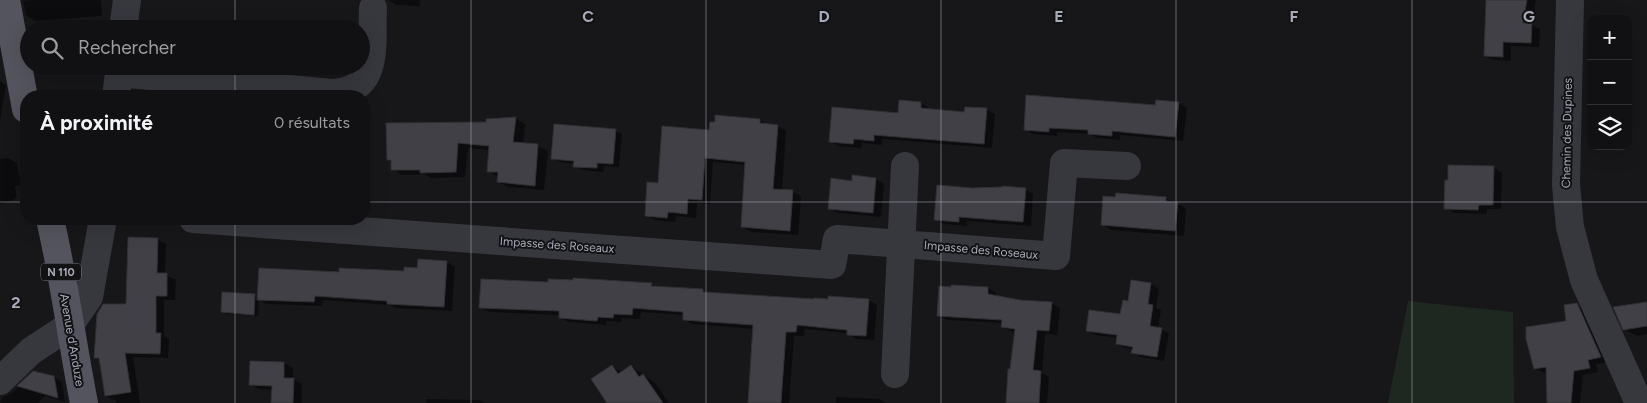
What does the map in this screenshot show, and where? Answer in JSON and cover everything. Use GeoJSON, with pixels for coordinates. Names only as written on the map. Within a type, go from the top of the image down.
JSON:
{"type":"FeatureCollection","features":[{"type":"Feature","properties":{"kind":"main road"},"geometry":{"type":"LineString","coordinates":[[6,0],[8,49],[20,90]]}},
{"type":"Feature","properties":{"kind":"main road","name":"Avenue d'Anduze"},"geometry":{"type":"LineString","coordinates":[[51,225],[84,403]]}},
{"type":"Feature","properties":{"kind":"street"},"geometry":{"type":"LineString","coordinates":[[125,20],[127,0]]}},
{"type":"Feature","properties":{"kind":"street","name":"Chemin des Dupines"},"geometry":{"type":"LineString","coordinates":[[1570,0],[1566,185],[1570,227],[1584,280],[1639,403]]}},
{"type":"Feature","properties":{"kind":"street"},"geometry":{"type":"LineString","coordinates":[[370,63],[373,8]]}},
{"type":"Feature","properties":{"kind":"street"},"geometry":{"type":"LineString","coordinates":[[349,90],[360,85],[367,75]]}},
{"type":"Feature","properties":{"kind":"street"},"geometry":{"type":"LineString","coordinates":[[118,78],[289,90]]}},
{"type":"Feature","properties":{"kind":"street","name":"Impasse des Roseaux"},"geometry":{"type":"LineString","coordinates":[[276,225],[832,265],[837,239],[1056,256],[1064,163],[1127,166]]}},
{"type":"Feature","properties":{"kind":"street"},"geometry":{"type":"LineString","coordinates":[[895,374],[904,166]]}},
{"type":"Feature","properties":{"kind":"street"},"geometry":{"type":"LineString","coordinates":[[0,380],[31,351],[69,326],[89,297],[102,225]]}},
{"type":"Feature","properties":{"kind":"shaded area"},"geometry":{"type":"Polygon","coordinates":[[[1408,301],[1513,312],[1514,403],[1388,403],[1408,301]]]}},
{"type":"Feature","properties":{"kind":"building"},"geometry":{"type":"Polygon","coordinates":[[[1486,0],[1527,0],[1523,23],[1532,23],[1531,43],[1503,42],[1503,57],[1484,56],[1486,0]]]}},
{"type":"Feature","properties":{"kind":"building"},"geometry":{"type":"Polygon","coordinates":[[[1026,95],[1155,105],[1156,100],[1179,102],[1175,137],[1112,131],[1112,136],[1088,134],[1088,130],[1049,128],[1049,132],[1024,130],[1026,95]]]}},
{"type":"Feature","properties":{"kind":"building"},"geometry":{"type":"Polygon","coordinates":[[[899,100],[921,102],[921,108],[964,112],[965,107],[987,108],[984,144],[874,135],[874,141],[854,139],[853,144],[829,142],[832,107],[898,113],[899,100]]]}},
{"type":"Feature","properties":{"kind":"building"},"geometry":{"type":"Polygon","coordinates":[[[715,115],[760,119],[760,123],[778,125],[773,189],[793,190],[790,231],[741,227],[745,162],[705,158],[702,200],[688,199],[687,214],[668,212],[667,218],[645,216],[647,182],[658,183],[662,126],[709,130],[710,122],[715,122],[715,115]]]}},
{"type":"Feature","properties":{"kind":"building"},"geometry":{"type":"Polygon","coordinates":[[[516,117],[513,142],[538,144],[535,186],[497,182],[498,172],[487,172],[489,146],[458,143],[456,172],[420,173],[420,170],[391,170],[391,160],[387,160],[386,123],[486,122],[486,119],[516,117]]]}},
{"type":"Feature","properties":{"kind":"building"},"geometry":{"type":"Polygon","coordinates":[[[554,124],[616,129],[613,164],[597,163],[597,168],[573,167],[574,161],[551,159],[554,124]]]}},
{"type":"Feature","properties":{"kind":"building"},"geometry":{"type":"Polygon","coordinates":[[[1448,165],[1494,166],[1493,205],[1479,205],[1478,210],[1444,209],[1445,180],[1448,180],[1448,165]]]}},
{"type":"Feature","properties":{"kind":"building"},"geometry":{"type":"Polygon","coordinates":[[[852,175],[876,178],[873,213],[828,209],[831,178],[852,181],[852,175]]]}},
{"type":"Feature","properties":{"kind":"building"},"geometry":{"type":"Polygon","coordinates":[[[937,185],[972,188],[1003,186],[1026,188],[1023,222],[959,217],[959,222],[934,220],[937,185]]]}},
{"type":"Feature","properties":{"kind":"building"},"geometry":{"type":"Polygon","coordinates":[[[1116,193],[1166,197],[1166,201],[1178,202],[1175,231],[1101,225],[1103,196],[1115,197],[1116,193]]]}},
{"type":"Feature","properties":{"kind":"building"},"geometry":{"type":"Polygon","coordinates":[[[128,237],[158,238],[157,273],[167,273],[167,296],[156,296],[156,333],[161,333],[160,354],[125,353],[131,392],[105,396],[99,358],[94,358],[97,314],[103,304],[126,304],[128,237]]]}},
{"type":"Feature","properties":{"kind":"building"},"geometry":{"type":"Polygon","coordinates":[[[418,259],[447,261],[444,307],[387,304],[387,301],[315,296],[314,302],[257,300],[259,268],[339,272],[339,268],[404,271],[404,267],[417,268],[418,259]]]}},
{"type":"Feature","properties":{"kind":"building"},"geometry":{"type":"Polygon","coordinates":[[[573,278],[652,283],[651,286],[703,289],[703,292],[814,299],[828,299],[828,296],[869,299],[866,336],[847,335],[847,330],[797,325],[796,332],[786,332],[781,403],[748,403],[753,325],[683,320],[683,312],[633,308],[632,315],[614,314],[613,318],[598,317],[597,321],[559,318],[559,311],[479,308],[481,279],[548,282],[548,279],[573,280],[573,278]]]}},
{"type":"Feature","properties":{"kind":"building"},"geometry":{"type":"Polygon","coordinates":[[[1131,280],[1151,283],[1148,304],[1153,305],[1150,326],[1162,328],[1157,357],[1131,353],[1133,347],[1116,344],[1117,335],[1086,331],[1089,310],[1120,314],[1123,300],[1128,301],[1131,280]]]}},
{"type":"Feature","properties":{"kind":"building"},"geometry":{"type":"Polygon","coordinates":[[[951,285],[988,287],[988,294],[1020,300],[1052,302],[1049,331],[1037,330],[1033,370],[1041,371],[1039,403],[1006,403],[1008,369],[1010,369],[1015,329],[1001,327],[1002,320],[937,316],[939,286],[951,287],[951,285]]]}},
{"type":"Feature","properties":{"kind":"building"},"geometry":{"type":"Polygon","coordinates":[[[222,292],[255,294],[254,315],[221,312],[222,292]]]}},
{"type":"Feature","properties":{"kind":"building"},"geometry":{"type":"Polygon","coordinates":[[[1647,302],[1647,326],[1623,330],[1613,307],[1647,302]]]}},
{"type":"Feature","properties":{"kind":"building"},"geometry":{"type":"Polygon","coordinates":[[[1577,303],[1601,357],[1588,360],[1590,368],[1574,371],[1571,403],[1547,403],[1546,367],[1534,369],[1526,339],[1526,327],[1566,321],[1564,305],[1577,303]]]}},
{"type":"Feature","properties":{"kind":"building"},"geometry":{"type":"Polygon","coordinates":[[[250,361],[284,362],[284,378],[294,378],[293,403],[271,403],[272,386],[249,385],[250,361]]]}},
{"type":"Feature","properties":{"kind":"building"},"geometry":{"type":"Polygon","coordinates":[[[612,365],[618,374],[631,365],[639,377],[643,374],[663,403],[607,403],[591,379],[612,365]]]}},
{"type":"Feature","properties":{"kind":"building"},"geometry":{"type":"Polygon","coordinates":[[[33,371],[54,376],[58,398],[17,386],[33,371]]]}}]}
